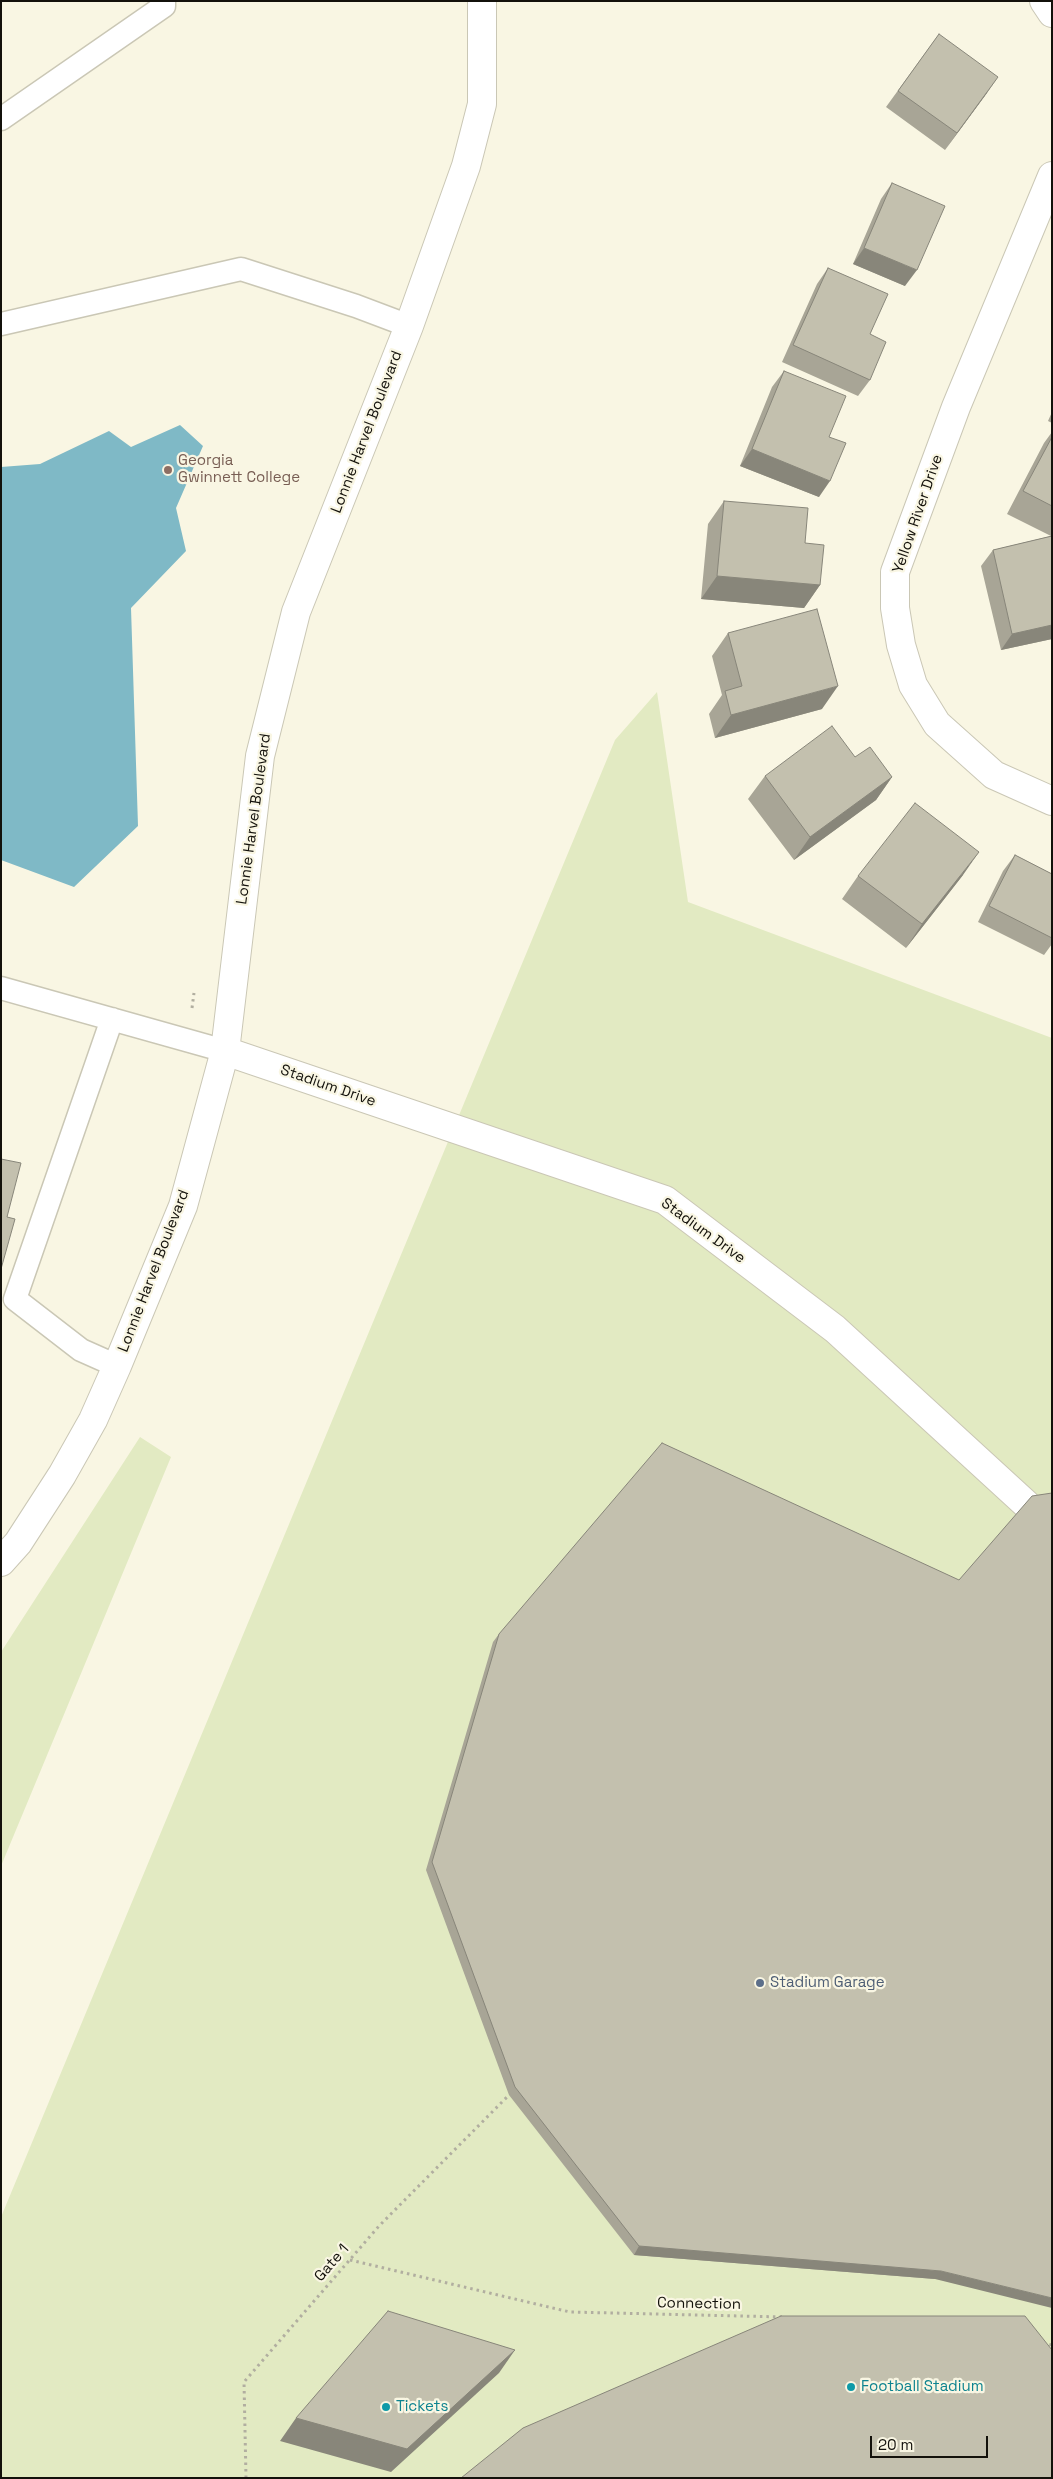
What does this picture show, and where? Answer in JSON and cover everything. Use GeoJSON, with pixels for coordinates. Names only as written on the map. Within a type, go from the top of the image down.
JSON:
{"type":"FeatureCollection","features":[{"type":"Feature","properties":{"kind":"street","name":"Lonnie Harvel Boulevard"},"geometry":{"type":"LineString","coordinates":[[1,1562],[18,1543],[62,1475],[92,1420],[117,1366],[182,1206],[225,1051],[260,756],[296,612],[409,326],[466,166],[482,104],[482,1]]}},
{"type":"Feature","properties":{"kind":"street"},"geometry":{"type":"LineString","coordinates":[[1044,1],[1052,13]]}},
{"type":"Feature","properties":{"kind":"street","name":"Yellow River Drive"},"geometry":{"type":"LineString","coordinates":[[1052,176],[956,407],[895,572],[895,608],[901,645],[913,685],[937,724],[994,775],[1052,801]]}},
{"type":"Feature","properties":{"kind":"street","name":"Stadium Drive"},"geometry":{"type":"LineString","coordinates":[[225,1051],[665,1200],[835,1329],[1026,1504]]}},
{"type":"Feature","properties":{"kind":"lane"},"geometry":{"type":"LineString","coordinates":[[1,119],[164,6],[164,1]]}},
{"type":"Feature","properties":{"kind":"lane"},"geometry":{"type":"LineString","coordinates":[[1,324],[241,269],[356,306],[409,326]]}},
{"type":"Feature","properties":{"kind":"lane"},"geometry":{"type":"LineString","coordinates":[[1,988],[225,1051]]}},
{"type":"Feature","properties":{"kind":"lane"},"geometry":{"type":"LineString","coordinates":[[112,1019],[15,1299],[81,1350],[117,1366]]}},
{"type":"Feature","properties":{"kind":"path","name":"Gate 1"},"geometry":{"type":"LineString","coordinates":[[246,2478],[244,2382],[379,2226],[509,2096]]}},
{"type":"Feature","properties":{"kind":"path","name":"Connection"},"geometry":{"type":"LineString","coordinates":[[350,2260],[570,2312],[787,2317]]}},
{"type":"Feature","properties":{"kind":"path"},"geometry":{"type":"LineString","coordinates":[[1042,2343],[1052,2345]]}},
{"type":"Feature","properties":{"kind":"green space"},"geometry":{"type":"Polygon","coordinates":[[[657,692],[688,902],[1052,1038],[1052,2478],[1,2478],[1,2217],[615,740],[657,692]]]}},
{"type":"Feature","properties":{"kind":"green space"},"geometry":{"type":"Polygon","coordinates":[[[140,1437],[171,1457],[1,1866],[1,1652],[140,1437]]]}},
{"type":"Feature","properties":{"kind":"water"},"geometry":{"type":"Polygon","coordinates":[[[180,425],[203,446],[176,508],[186,551],[131,608],[138,826],[74,887],[1,860],[1,467],[40,464],[109,431],[131,447],[180,425]]]}},
{"type":"Feature","properties":{"kind":"building"},"geometry":{"type":"Polygon","coordinates":[[[939,34],[998,77],[957,133],[898,91],[939,34]]]}},
{"type":"Feature","properties":{"kind":"building"},"geometry":{"type":"Polygon","coordinates":[[[892,183],[945,206],[917,270],[864,248],[892,183]]]}},
{"type":"Feature","properties":{"kind":"building"},"geometry":{"type":"Polygon","coordinates":[[[828,268],[888,294],[870,334],[886,342],[870,380],[793,345],[828,268]]]}},
{"type":"Feature","properties":{"kind":"building"},"geometry":{"type":"Polygon","coordinates":[[[784,371],[846,396],[829,437],[846,443],[830,481],[752,449],[784,371]]]}},
{"type":"Feature","properties":{"kind":"building"},"geometry":{"type":"Polygon","coordinates":[[[1052,437],[1052,506],[1023,491],[1052,437]]]}},
{"type":"Feature","properties":{"kind":"building"},"geometry":{"type":"Polygon","coordinates":[[[724,501],[808,508],[805,543],[824,545],[820,585],[717,576],[724,501]]]}},
{"type":"Feature","properties":{"kind":"building"},"geometry":{"type":"Polygon","coordinates":[[[1052,536],[1052,625],[1012,634],[993,550],[1052,536]]]}},
{"type":"Feature","properties":{"kind":"building"},"geometry":{"type":"Polygon","coordinates":[[[817,609],[838,686],[731,715],[725,691],[742,686],[728,633],[817,609]]]}},
{"type":"Feature","properties":{"kind":"building"},"geometry":{"type":"Polygon","coordinates":[[[832,726],[855,757],[870,747],[892,777],[810,837],[765,776],[832,726]]]}},
{"type":"Feature","properties":{"kind":"building"},"geometry":{"type":"Polygon","coordinates":[[[915,803],[979,852],[922,924],[858,876],[915,803]]]}},
{"type":"Feature","properties":{"kind":"building"},"geometry":{"type":"Polygon","coordinates":[[[1015,855],[1052,874],[1052,938],[989,906],[1015,855]]]}},
{"type":"Feature","properties":{"kind":"building"},"geometry":{"type":"Polygon","coordinates":[[[1,1159],[21,1163],[7,1217],[15,1219],[1,1269],[1,1159]]]}},
{"type":"Feature","properties":{"kind":"building","name":"Stadium Garage"},"geometry":{"type":"Polygon","coordinates":[[[662,1443],[959,1580],[1032,1496],[1052,1493],[1052,2298],[941,2271],[639,2246],[515,2087],[432,1862],[499,1634],[662,1443]]]}},
{"type":"Feature","properties":{"kind":"building","name":"Tickets"},"geometry":{"type":"Polygon","coordinates":[[[388,2311],[515,2350],[407,2449],[296,2418],[388,2311]]]}},
{"type":"Feature","properties":{"kind":"building","name":"Football Stadium"},"geometry":{"type":"Polygon","coordinates":[[[781,2316],[1025,2316],[1052,2350],[1052,2478],[461,2478],[523,2428],[781,2316]]]}},
{"type":"Feature","properties":{"kind":"place","name":"Georgia Gwinnett College"},"geometry":{"type":"Point","coordinates":[168,470]}},
{"type":"Feature","properties":{"kind":"place","name":"Stadium Garage"},"geometry":{"type":"Point","coordinates":[760,1983]}},
{"type":"Feature","properties":{"kind":"place","name":"Football Stadium"},"geometry":{"type":"Point","coordinates":[851,2387]}},
{"type":"Feature","properties":{"kind":"place","name":"Tickets"},"geometry":{"type":"Point","coordinates":[386,2407]}}]}
